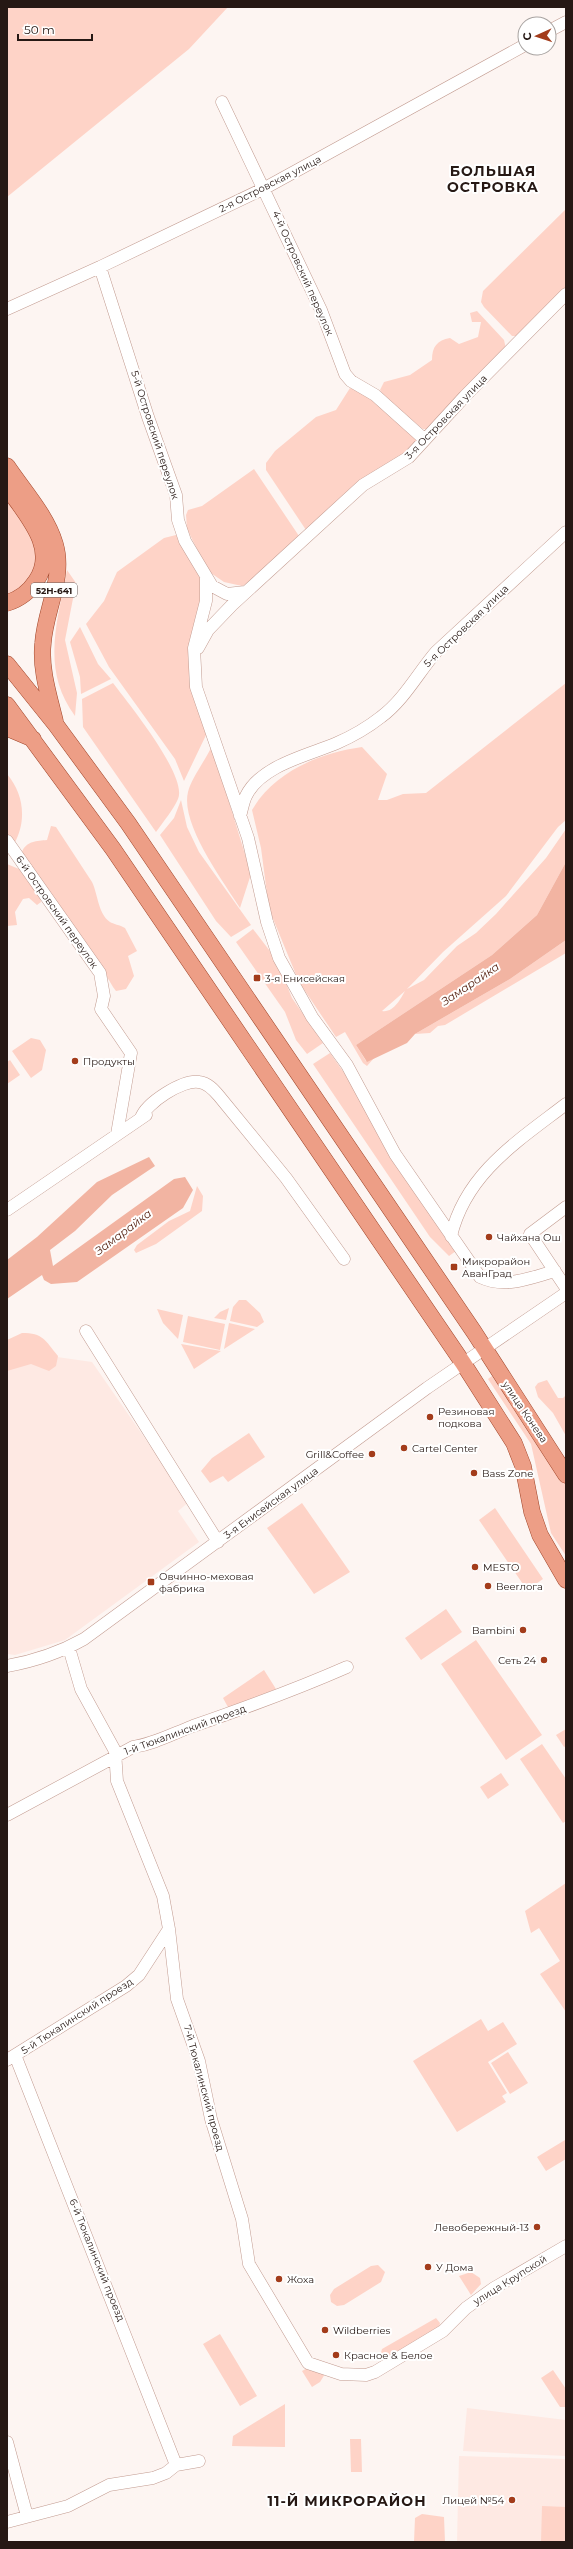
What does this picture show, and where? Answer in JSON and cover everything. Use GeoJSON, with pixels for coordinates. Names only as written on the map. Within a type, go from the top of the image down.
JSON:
{"type":"FeatureCollection","features":[{"type":"Feature","properties":{"kind":"main road","name":"52Н-641"},"geometry":{"type":"LineString","coordinates":[[7,466],[42,517],[55,544],[57,574],[43,643],[44,668],[56,725]]}},
{"type":"Feature","properties":{"kind":"main road","name":"52Н-641"},"geometry":{"type":"LineString","coordinates":[[7,487],[39,534],[44,554],[39,578],[32,588],[16,600],[7,603]]}},
{"type":"Feature","properties":{"kind":"main road","name":"улица Конева"},"geometry":{"type":"LineString","coordinates":[[7,664],[56,725],[133,829],[484,1349],[566,1475]]}},
{"type":"Feature","properties":{"kind":"main road"},"geometry":{"type":"LineString","coordinates":[[7,705],[36,741],[114,849],[463,1363],[514,1443],[524,1466],[532,1512],[540,1535],[566,1580]]}},
{"type":"Feature","properties":{"kind":"main road"},"geometry":{"type":"LineString","coordinates":[[7,728],[36,741]]}},
{"type":"Feature","properties":{"kind":"street"},"geometry":{"type":"LineString","coordinates":[[557,27],[566,22]]}},
{"type":"Feature","properties":{"kind":"street","name":"2-я Островская улица"},"geometry":{"type":"LineString","coordinates":[[7,309],[100,268],[265,188],[517,49]]}},
{"type":"Feature","properties":{"kind":"street","name":"4-й Островский переулок"},"geometry":{"type":"LineString","coordinates":[[222,102],[265,188],[321,310],[345,374],[350,381],[375,395],[424,440]]}},
{"type":"Feature","properties":{"kind":"street","name":"5-й Островский переулок"},"geometry":{"type":"LineString","coordinates":[[100,268],[148,417],[176,494],[180,530],[206,578],[218,590],[227,594],[245,592]]}},
{"type":"Feature","properties":{"kind":"street","name":"3-я Островская улица"},"geometry":{"type":"LineString","coordinates":[[194,660],[199,644],[208,630],[245,592],[362,485],[409,457],[566,294]]}},
{"type":"Feature","properties":{"kind":"street","name":"5-я Островская улица"},"geometry":{"type":"LineString","coordinates":[[240,816],[247,795],[258,782],[274,769],[304,754],[336,743],[360,732],[383,716],[399,701],[419,671],[436,652],[566,532]]}},
{"type":"Feature","properties":{"kind":"street"},"geometry":{"type":"LineString","coordinates":[[206,578],[206,601],[197,632],[194,660],[196,687],[248,838],[267,922],[279,958],[293,987],[312,1017],[348,1065],[395,1154],[473,1269],[480,1277],[490,1282],[512,1283],[555,1271]]}},
{"type":"Feature","properties":{"kind":"street","name":"6-й Островский переулок"},"geometry":{"type":"LineString","coordinates":[[9,848],[100,973],[104,996],[101,1009],[131,1053],[117,1134]]}},
{"type":"Feature","properties":{"kind":"street"},"geometry":{"type":"LineString","coordinates":[[7,1210],[144,1116],[143,1111],[150,1104],[178,1087],[190,1082],[207,1085],[224,1102],[286,1178],[344,1259]]}},
{"type":"Feature","properties":{"kind":"street"},"geometry":{"type":"LineString","coordinates":[[451,1236],[460,1208],[481,1174],[526,1134],[566,1104]]}},
{"type":"Feature","properties":{"kind":"street"},"geometry":{"type":"LineString","coordinates":[[566,1207],[530,1234],[566,1288]]}},
{"type":"Feature","properties":{"kind":"street","name":"3-я Енисейская улица"},"geometry":{"type":"LineString","coordinates":[[7,1666],[31,1662],[69,1648],[218,1542],[463,1363],[566,1293]]}},
{"type":"Feature","properties":{"kind":"street"},"geometry":{"type":"LineString","coordinates":[[86,1331],[218,1542]]}},
{"type":"Feature","properties":{"kind":"street","name":"7-й Тюкалинский проезд"},"geometry":{"type":"LineString","coordinates":[[69,1648],[81,1689],[95,1717],[112,1744],[116,1756],[117,1781],[163,1896],[169,1929],[177,1999],[196,2053],[211,2119],[242,2219],[249,2264],[308,2363]]}},
{"type":"Feature","properties":{"kind":"street","name":"1-й Тюкалинский проезд"},"geometry":{"type":"LineString","coordinates":[[7,1816],[132,1746],[152,1744],[170,1734],[287,1694],[347,1667]]}},
{"type":"Feature","properties":{"kind":"street","name":"5-й Тюкалинский проезд"},"geometry":{"type":"LineString","coordinates":[[11,2058],[126,1986],[139,1975],[169,1929]]}},
{"type":"Feature","properties":{"kind":"street","name":"6-й Тюкалинский проезд"},"geometry":{"type":"LineString","coordinates":[[11,2058],[176,2465]]}},
{"type":"Feature","properties":{"kind":"street","name":"улица Крупской"},"geometry":{"type":"LineString","coordinates":[[308,2363],[341,2374],[366,2375],[375,2372],[443,2331],[466,2308],[494,2288],[566,2246]]}},
{"type":"Feature","properties":{"kind":"street"},"geometry":{"type":"LineString","coordinates":[[7,2442],[27,2516]]}},
{"type":"Feature","properties":{"kind":"street"},"geometry":{"type":"LineString","coordinates":[[7,2522],[68,2506],[109,2485],[160,2476],[176,2465],[199,2461]]}},
{"type":"Feature","properties":{"kind":"shaded area"},"geometry":{"type":"Polygon","coordinates":[[[7,7],[228,7],[189,49],[7,197],[7,7]]]}},
{"type":"Feature","properties":{"kind":"shaded area"},"geometry":{"type":"Polygon","coordinates":[[[566,209],[566,287],[519,336],[512,336],[484,307],[481,302],[483,291],[566,209]]]}},
{"type":"Feature","properties":{"kind":"shaded area"},"geometry":{"type":"Polygon","coordinates":[[[477,311],[504,340],[506,349],[430,429],[423,429],[386,399],[380,390],[384,382],[410,375],[432,360],[434,348],[442,340],[450,338],[459,344],[478,337],[481,322],[472,322],[470,313],[477,311]]]}},
{"type":"Feature","properties":{"kind":"shaded area"},"geometry":{"type":"Polygon","coordinates":[[[350,388],[360,391],[378,402],[417,439],[412,448],[306,530],[266,470],[266,463],[275,451],[316,417],[336,410],[350,388]]]}},
{"type":"Feature","properties":{"kind":"shaded area"},"geometry":{"type":"Polygon","coordinates":[[[254,469],[299,536],[253,581],[242,586],[224,582],[208,571],[187,529],[186,515],[188,510],[202,506],[254,469]]]}},
{"type":"Feature","properties":{"kind":"shaded area"},"geometry":{"type":"Polygon","coordinates":[[[7,495],[31,532],[39,558],[25,587],[7,596],[7,495]]]}},
{"type":"Feature","properties":{"kind":"shaded area"},"geometry":{"type":"Polygon","coordinates":[[[176,535],[199,570],[204,593],[191,648],[207,733],[184,781],[175,759],[109,667],[86,624],[104,601],[117,572],[164,538],[176,535]]]}},
{"type":"Feature","properties":{"kind":"shaded area"},"geometry":{"type":"Polygon","coordinates":[[[67,570],[76,583],[65,640],[77,693],[75,716],[64,699],[58,681],[54,646],[59,609],[67,570]]]}},
{"type":"Feature","properties":{"kind":"shaded area"},"geometry":{"type":"Polygon","coordinates":[[[80,627],[98,664],[111,679],[81,694],[80,677],[70,642],[80,627]]]}},
{"type":"Feature","properties":{"kind":"shaded area"},"geometry":{"type":"Polygon","coordinates":[[[113,683],[143,722],[166,757],[179,788],[176,803],[156,832],[83,727],[82,699],[113,683]]]}},
{"type":"Feature","properties":{"kind":"shaded area"},"geometry":{"type":"Polygon","coordinates":[[[566,683],[566,820],[558,827],[506,896],[443,952],[407,989],[424,980],[457,946],[476,933],[496,914],[546,858],[566,829],[566,862],[537,915],[492,955],[356,1045],[366,1061],[375,1057],[367,1066],[363,1063],[345,1032],[336,1037],[299,982],[269,909],[261,848],[252,810],[272,785],[299,766],[330,754],[362,747],[387,774],[378,800],[387,800],[403,794],[426,793],[566,683]],[[405,991],[382,1011],[390,1010],[399,1001],[405,991]]]}},
{"type":"Feature","properties":{"kind":"shaded area"},"geometry":{"type":"Polygon","coordinates":[[[212,746],[251,874],[240,908],[205,852],[190,820],[187,805],[188,792],[195,775],[212,746]]]}},
{"type":"Feature","properties":{"kind":"shaded area"},"geometry":{"type":"Polygon","coordinates":[[[7,774],[17,790],[22,808],[21,826],[14,844],[7,838],[7,774]]]}},
{"type":"Feature","properties":{"kind":"shaded area"},"geometry":{"type":"Polygon","coordinates":[[[181,800],[187,827],[199,852],[251,925],[231,937],[216,921],[160,835],[174,818],[181,800]]]}},
{"type":"Feature","properties":{"kind":"shaded area"},"geometry":{"type":"Polygon","coordinates":[[[51,826],[56,827],[92,882],[103,914],[110,922],[125,928],[137,951],[128,956],[134,976],[126,989],[116,991],[97,960],[22,852],[29,844],[36,841],[47,840],[51,826]]]}},
{"type":"Feature","properties":{"kind":"shaded area"},"geometry":{"type":"Polygon","coordinates":[[[7,864],[19,869],[40,897],[41,902],[37,905],[29,898],[23,899],[15,912],[17,925],[7,926],[7,864]]]}},
{"type":"Feature","properties":{"kind":"shaded area"},"geometry":{"type":"Polygon","coordinates":[[[253,929],[276,959],[292,998],[323,1043],[307,1054],[296,1040],[285,1012],[236,942],[253,929]]]}},
{"type":"Feature","properties":{"kind":"shaded area"},"geometry":{"type":"Polygon","coordinates":[[[566,940],[566,953],[445,1025],[438,1026],[430,1033],[415,1034],[510,979],[566,940]]]}},
{"type":"Feature","properties":{"kind":"shaded area"},"geometry":{"type":"Polygon","coordinates":[[[31,1038],[40,1040],[46,1050],[42,1070],[31,1078],[12,1051],[31,1038]]]}},
{"type":"Feature","properties":{"kind":"shaded area"},"geometry":{"type":"Polygon","coordinates":[[[330,1053],[352,1084],[456,1251],[449,1256],[430,1237],[313,1064],[330,1053]]]}},
{"type":"Feature","properties":{"kind":"shaded area"},"geometry":{"type":"Polygon","coordinates":[[[10,1060],[20,1075],[7,1084],[7,1062],[10,1060]]]}},
{"type":"Feature","properties":{"kind":"shaded area"},"geometry":{"type":"Polygon","coordinates":[[[197,1186],[203,1196],[202,1211],[156,1244],[136,1253],[134,1250],[137,1245],[169,1221],[190,1211],[197,1186]]]}},
{"type":"Feature","properties":{"kind":"shaded area"},"geometry":{"type":"Polygon","coordinates":[[[239,1300],[246,1300],[260,1313],[264,1322],[257,1327],[230,1321],[233,1307],[239,1300]]]}},
{"type":"Feature","properties":{"kind":"shaded area"},"geometry":{"type":"Polygon","coordinates":[[[229,1308],[226,1320],[214,1318],[220,1312],[229,1308]]]}},
{"type":"Feature","properties":{"kind":"shaded area"},"geometry":{"type":"Polygon","coordinates":[[[157,1309],[183,1315],[178,1339],[163,1323],[157,1309]]]}},
{"type":"Feature","properties":{"kind":"shaded area"},"geometry":{"type":"Polygon","coordinates":[[[188,1316],[225,1324],[220,1350],[183,1342],[188,1316]]]}},
{"type":"Feature","properties":{"kind":"shaded area"},"geometry":{"type":"Polygon","coordinates":[[[229,1323],[255,1329],[224,1349],[229,1323]]]}},
{"type":"Feature","properties":{"kind":"shaded area"},"geometry":{"type":"Polygon","coordinates":[[[22,1333],[35,1334],[43,1338],[58,1356],[56,1366],[49,1371],[31,1364],[7,1371],[7,1340],[22,1333]]]}},
{"type":"Feature","properties":{"kind":"shaded area"},"geometry":{"type":"Polygon","coordinates":[[[181,1344],[221,1351],[194,1369],[181,1344]]]}},
{"type":"Feature","properties":{"kind":"shaded area"},"geometry":{"type":"Polygon","coordinates":[[[50,1356],[92,1362],[189,1502],[178,1511],[199,1542],[65,1640],[15,1655],[7,1654],[7,1366],[50,1356]]]}},
{"type":"Feature","properties":{"kind":"shaded area"},"geometry":{"type":"Polygon","coordinates":[[[492,1376],[566,1485],[566,1556],[551,1533],[531,1444],[488,1379],[492,1376]]]}},
{"type":"Feature","properties":{"kind":"shaded area"},"geometry":{"type":"Polygon","coordinates":[[[547,1380],[558,1398],[563,1398],[566,1395],[566,1436],[553,1413],[538,1397],[535,1387],[538,1383],[547,1380]]]}},
{"type":"Feature","properties":{"kind":"shaded area"},"geometry":{"type":"Polygon","coordinates":[[[249,1433],[265,1457],[228,1482],[223,1476],[210,1483],[201,1471],[212,1458],[249,1433]]]}},
{"type":"Feature","properties":{"kind":"shaded area"},"geometry":{"type":"Polygon","coordinates":[[[302,1503],[350,1572],[314,1594],[267,1528],[302,1503]]]}},
{"type":"Feature","properties":{"kind":"shaded area"},"geometry":{"type":"Polygon","coordinates":[[[495,1508],[543,1579],[527,1590],[479,1520],[495,1508]]]}},
{"type":"Feature","properties":{"kind":"shaded area"},"geometry":{"type":"Polygon","coordinates":[[[446,1609],[462,1632],[421,1660],[405,1638],[446,1609]]]}},
{"type":"Feature","properties":{"kind":"shaded area"},"geometry":{"type":"Polygon","coordinates":[[[476,1640],[542,1735],[506,1760],[441,1664],[476,1640]]]}},
{"type":"Feature","properties":{"kind":"shaded area"},"geometry":{"type":"Polygon","coordinates":[[[264,1670],[276,1689],[229,1709],[223,1698],[264,1670]]]}},
{"type":"Feature","properties":{"kind":"shaded area"},"geometry":{"type":"Polygon","coordinates":[[[566,1729],[566,1746],[564,1747],[556,1735],[566,1729]]]}},
{"type":"Feature","properties":{"kind":"shaded area"},"geometry":{"type":"Polygon","coordinates":[[[542,1744],[566,1779],[566,1821],[563,1823],[520,1759],[542,1744]]]}},
{"type":"Feature","properties":{"kind":"shaded area"},"geometry":{"type":"Polygon","coordinates":[[[501,1773],[509,1785],[488,1799],[480,1787],[501,1773]]]}},
{"type":"Feature","properties":{"kind":"shaded area"},"geometry":{"type":"Polygon","coordinates":[[[566,1883],[566,2012],[540,1974],[560,1961],[539,1928],[531,1933],[525,1911],[566,1883]]]}},
{"type":"Feature","properties":{"kind":"shaded area"},"geometry":{"type":"Polygon","coordinates":[[[481,2019],[488,2031],[503,2022],[517,2044],[488,2062],[507,2093],[502,2096],[506,2102],[457,2132],[413,2061],[481,2019]]]}},
{"type":"Feature","properties":{"kind":"shaded area"},"geometry":{"type":"Polygon","coordinates":[[[508,2052],[528,2083],[510,2094],[491,2063],[508,2052]]]}},
{"type":"Feature","properties":{"kind":"shaded area"},"geometry":{"type":"Polygon","coordinates":[[[565,2140],[566,2159],[546,2171],[537,2157],[565,2140]]]}},
{"type":"Feature","properties":{"kind":"shaded area"},"geometry":{"type":"Polygon","coordinates":[[[378,2265],[385,2272],[381,2282],[344,2305],[337,2306],[331,2302],[330,2295],[334,2289],[371,2266],[378,2265]]]}},
{"type":"Feature","properties":{"kind":"shaded area"},"geometry":{"type":"Polygon","coordinates":[[[471,2272],[480,2278],[481,2284],[471,2295],[459,2276],[471,2272]]]}},
{"type":"Feature","properties":{"kind":"shaded area"},"geometry":{"type":"Polygon","coordinates":[[[436,2318],[440,2323],[439,2327],[386,2359],[380,2356],[382,2349],[436,2318]]]}},
{"type":"Feature","properties":{"kind":"shaded area"},"geometry":{"type":"Polygon","coordinates":[[[220,2334],[257,2396],[240,2406],[203,2344],[220,2334]]]}},
{"type":"Feature","properties":{"kind":"shaded area"},"geometry":{"type":"Polygon","coordinates":[[[311,2366],[325,2374],[320,2382],[312,2387],[302,2371],[311,2366]]]}},
{"type":"Feature","properties":{"kind":"shaded area"},"geometry":{"type":"Polygon","coordinates":[[[553,2370],[566,2389],[566,2407],[560,2407],[541,2378],[553,2370]]]}},
{"type":"Feature","properties":{"kind":"shaded area"},"geometry":{"type":"Polygon","coordinates":[[[285,2404],[285,2447],[232,2446],[233,2436],[285,2404]]]}},
{"type":"Feature","properties":{"kind":"shaded area"},"geometry":{"type":"Polygon","coordinates":[[[467,2408],[566,2420],[566,2456],[463,2451],[467,2408]]]}},
{"type":"Feature","properties":{"kind":"shaded area"},"geometry":{"type":"Polygon","coordinates":[[[350,2439],[361,2439],[362,2472],[351,2472],[350,2439]]]}},
{"type":"Feature","properties":{"kind":"shaded area","name":"Лицей №54"},"geometry":{"type":"Polygon","coordinates":[[[459,2456],[566,2459],[566,2542],[457,2542],[459,2456]]]}},
{"type":"Feature","properties":{"kind":"shaded area"},"geometry":{"type":"Polygon","coordinates":[[[542,2506],[566,2507],[566,2542],[541,2542],[542,2506]]]}},
{"type":"Feature","properties":{"kind":"shaded area"},"geometry":{"type":"Polygon","coordinates":[[[422,2514],[444,2517],[445,2542],[414,2542],[415,2518],[422,2514]]]}},
{"type":"Feature","properties":{"kind":"water","name":"Замарайка"},"geometry":{"type":"Polygon","coordinates":[[[566,862],[566,940],[510,979],[415,1034],[407,1043],[367,1062],[356,1045],[492,955],[537,915],[566,862]]]}},
{"type":"Feature","properties":{"kind":"water","name":"Замарайка"},"geometry":{"type":"Polygon","coordinates":[[[149,1157],[155,1166],[112,1195],[75,1231],[50,1250],[53,1266],[174,1179],[185,1177],[193,1190],[183,1208],[77,1282],[51,1284],[44,1280],[42,1275],[7,1299],[7,1260],[37,1237],[97,1182],[149,1157]]]}},
{"type":"Feature","properties":{"kind":"place","name":"3-я Енисейская"},"geometry":{"type":"Point","coordinates":[257,978]}},
{"type":"Feature","properties":{"kind":"place","name":"Продукты"},"geometry":{"type":"Point","coordinates":[75,1061]}},
{"type":"Feature","properties":{"kind":"place","name":"Чайхана Ош"},"geometry":{"type":"Point","coordinates":[489,1237]}},
{"type":"Feature","properties":{"kind":"place","name":"Микрорайон АванГрад"},"geometry":{"type":"Point","coordinates":[454,1267]}},
{"type":"Feature","properties":{"kind":"place","name":"Резиновая подкова"},"geometry":{"type":"Point","coordinates":[430,1417]}},
{"type":"Feature","properties":{"kind":"place","name":"Cartel Center"},"geometry":{"type":"Point","coordinates":[404,1448]}},
{"type":"Feature","properties":{"kind":"place","name":"Grill&Coffee"},"geometry":{"type":"Point","coordinates":[372,1454]}},
{"type":"Feature","properties":{"kind":"place","name":"Bass Zone"},"geometry":{"type":"Point","coordinates":[474,1473]}},
{"type":"Feature","properties":{"kind":"place","name":"MESTO"},"geometry":{"type":"Point","coordinates":[475,1567]}},
{"type":"Feature","properties":{"kind":"place","name":"Овчинно-меховая фабрика"},"geometry":{"type":"Point","coordinates":[151,1582]}},
{"type":"Feature","properties":{"kind":"place","name":"Beerлога"},"geometry":{"type":"Point","coordinates":[488,1586]}},
{"type":"Feature","properties":{"kind":"place","name":"Bambini"},"geometry":{"type":"Point","coordinates":[523,1630]}},
{"type":"Feature","properties":{"kind":"place","name":"Сеть 24"},"geometry":{"type":"Point","coordinates":[544,1660]}},
{"type":"Feature","properties":{"kind":"place","name":"Левобережный-13"},"geometry":{"type":"Point","coordinates":[537,2227]}},
{"type":"Feature","properties":{"kind":"place","name":"У Дома"},"geometry":{"type":"Point","coordinates":[428,2267]}},
{"type":"Feature","properties":{"kind":"place","name":"Жоха"},"geometry":{"type":"Point","coordinates":[279,2279]}},
{"type":"Feature","properties":{"kind":"place","name":"Wildberries"},"geometry":{"type":"Point","coordinates":[325,2330]}},
{"type":"Feature","properties":{"kind":"place","name":"Красное & Белое"},"geometry":{"type":"Point","coordinates":[336,2355]}},
{"type":"Feature","properties":{"kind":"place","name":"Лицей №54"},"geometry":{"type":"Point","coordinates":[512,2500]}},
{"type":"Feature","properties":{"kind":"district","name":"БОЛЬШАЯ ОСТРОВКА"},"geometry":{"type":"Point","coordinates":[493,180]}},
{"type":"Feature","properties":{"kind":"district","name":"11-Й МИКРОРАЙОН"},"geometry":{"type":"Point","coordinates":[347,2501]}}]}
